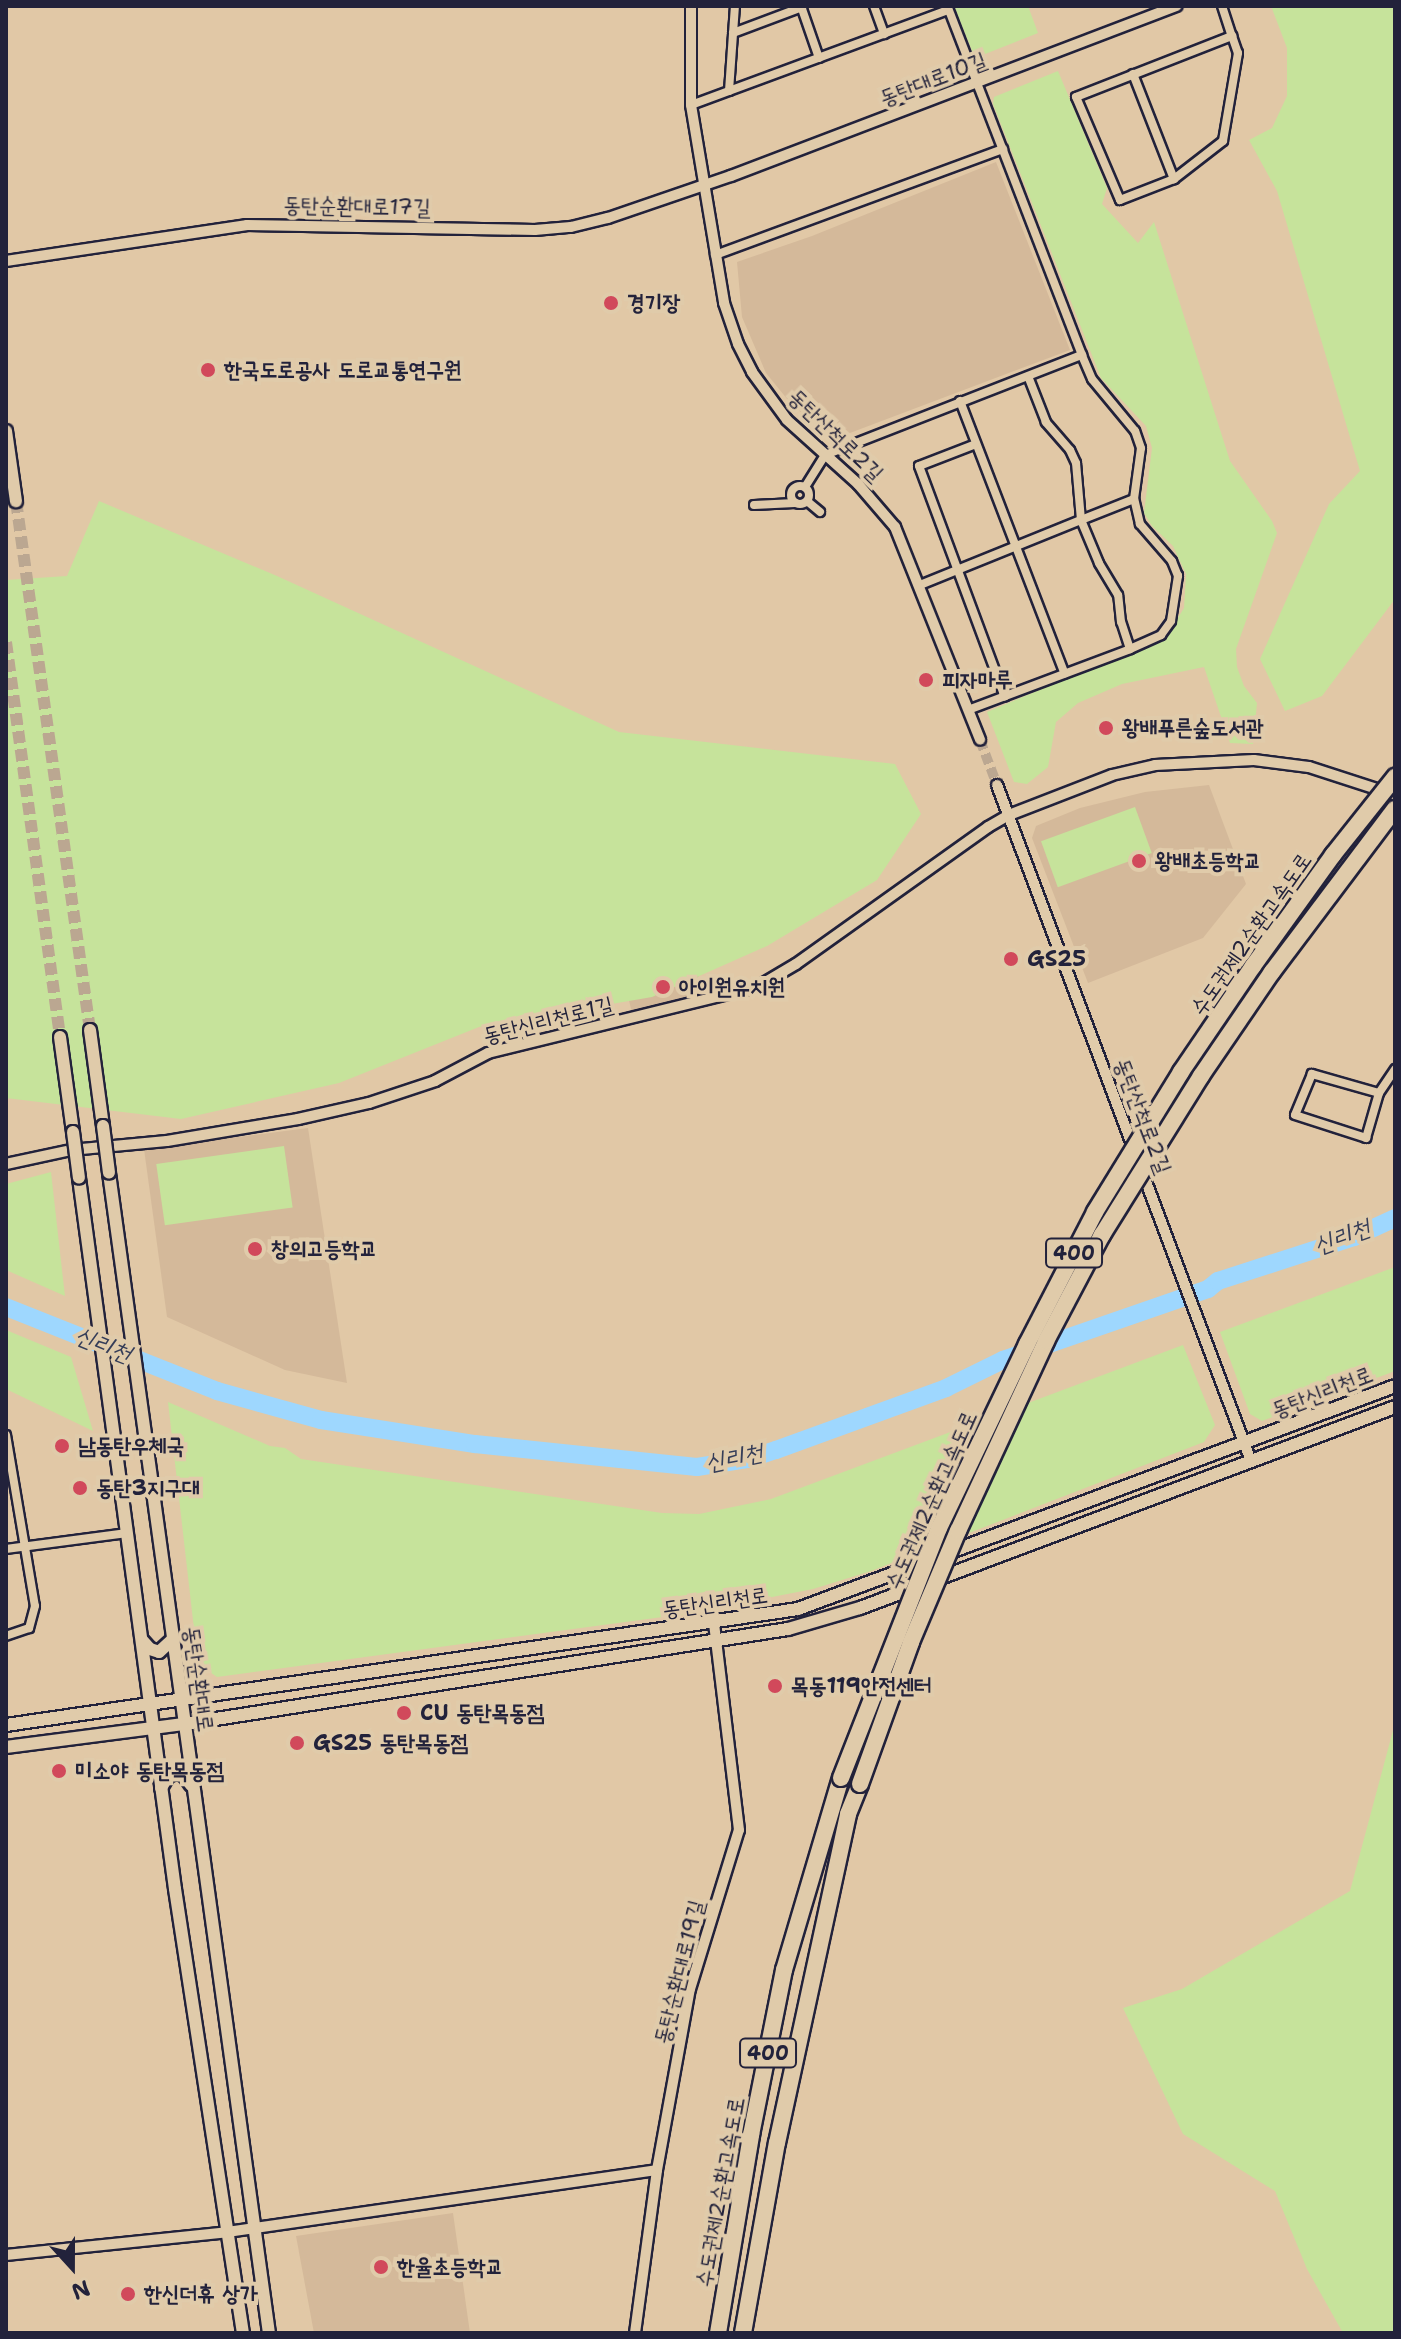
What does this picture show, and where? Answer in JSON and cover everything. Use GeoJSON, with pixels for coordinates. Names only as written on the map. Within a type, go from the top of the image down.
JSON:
{"type":"FeatureCollection","features":[{"type":"Feature","properties":{"kind":"highway","name":"수도권제2순환고속도로"},"geometry":{"type":"LineString","coordinates":[[718,2333],[751,2135],[784,1970],[841,1778],[939,1528],[1027,1344],[1095,1212],[1181,1072],[1253,966],[1333,855],[1395,777]]}},
{"type":"Feature","properties":{"kind":"highway","name":"수도권제2순환고속도로"},"geometry":{"type":"LineString","coordinates":[[743,2333],[777,2143],[848,1814],[911,1642],[958,1531],[1046,1341],[1102,1235],[1201,1076],[1272,972],[1395,809]]}},
{"type":"Feature","properties":{"kind":"main road"},"geometry":{"type":"LineString","coordinates":[[6,431],[16,501]]}},
{"type":"Feature","properties":{"kind":"main road","name":"동탄순환대로"},"geometry":{"type":"LineString","coordinates":[[90,1030],[269,2333]]}},
{"type":"Feature","properties":{"kind":"main road"},"geometry":{"type":"LineString","coordinates":[[60,1037],[161,1788],[243,2333]]}},
{"type":"Feature","properties":{"kind":"main road","name":"동탄신리천로"},"geometry":{"type":"LineString","coordinates":[[6,1725],[779,1612],[839,1597],[1395,1386]]}},
{"type":"Feature","properties":{"kind":"main road","name":"동탄신리천로"},"geometry":{"type":"LineString","coordinates":[[6,1747],[184,1724],[779,1631],[860,1608],[1395,1407]]}},
{"type":"Feature","properties":{"kind":"main road"},"geometry":{"type":"LineString","coordinates":[[1297,1423],[1295,1434],[1307,1441]]}},
{"type":"Feature","properties":{"kind":"main road"},"geometry":{"type":"LineString","coordinates":[[1194,1462],[1204,1467],[1203,1480]]}},
{"type":"Feature","properties":{"kind":"main road"},"geometry":{"type":"LineString","coordinates":[[779,1612],[769,1623],[779,1631]]}},
{"type":"Feature","properties":{"kind":"main road"},"geometry":{"type":"LineString","coordinates":[[653,1652],[666,1641],[654,1631]]}},
{"type":"Feature","properties":{"kind":"main road"},"geometry":{"type":"LineString","coordinates":[[142,1640],[150,1649],[159,1652],[173,1639]]}},
{"type":"Feature","properties":{"kind":"main road"},"geometry":{"type":"LineString","coordinates":[[257,1689],[249,1702],[261,1712]]}},
{"type":"Feature","properties":{"kind":"main road"},"geometry":{"type":"LineString","coordinates":[[82,1714],[96,1723],[95,1730],[85,1737]]}},
{"type":"Feature","properties":{"kind":"main road"},"geometry":{"type":"LineString","coordinates":[[161,1788],[168,1776],[175,1773],[184,1775],[193,1788]]}},
{"type":"Feature","properties":{"kind":"street","name":"동탄산척로2길"},"geometry":{"type":"LineString","coordinates":[[691,6],[688,81],[691,105],[715,255],[732,327],[752,372],[787,420],[890,520],[902,540],[980,740]]}},
{"type":"Feature","properties":{"kind":"street"},"geometry":{"type":"LineString","coordinates":[[729,91],[735,6]]}},
{"type":"Feature","properties":{"kind":"street"},"geometry":{"type":"LineString","coordinates":[[874,6],[884,34]]}},
{"type":"Feature","properties":{"kind":"street","name":"동탄대로10길"},"geometry":{"type":"LineString","coordinates":[[703,186],[1177,6]]}},
{"type":"Feature","properties":{"kind":"street"},"geometry":{"type":"LineString","coordinates":[[1222,6],[1238,53],[1223,141],[1174,179],[1120,200],[1076,97],[1232,36]]}},
{"type":"Feature","properties":{"kind":"street"},"geometry":{"type":"LineString","coordinates":[[733,33],[802,7],[819,58]]}},
{"type":"Feature","properties":{"kind":"street"},"geometry":{"type":"LineString","coordinates":[[691,105],[948,8],[1092,379],[1138,439],[1141,448],[1134,499],[1140,524],[1172,561],[1178,576],[1171,621],[1161,635],[968,710]]}},
{"type":"Feature","properties":{"kind":"street"},"geometry":{"type":"LineString","coordinates":[[1133,74],[1174,179]]}},
{"type":"Feature","properties":{"kind":"street"},"geometry":{"type":"LineString","coordinates":[[715,255],[1003,149]]}},
{"type":"Feature","properties":{"kind":"street","name":"동탄순환대로17길"},"geometry":{"type":"LineString","coordinates":[[6,261],[247,225],[535,230],[571,227],[703,186]]}},
{"type":"Feature","properties":{"kind":"street"},"geometry":{"type":"LineString","coordinates":[[805,487],[825,455],[1082,355]]}},
{"type":"Feature","properties":{"kind":"street"},"geometry":{"type":"LineString","coordinates":[[1028,376],[1046,422],[1070,450],[1076,463],[1081,520],[1099,563],[1118,595],[1121,622],[1130,649]]}},
{"type":"Feature","properties":{"kind":"street"},"geometry":{"type":"LineString","coordinates":[[960,401],[1065,674]]}},
{"type":"Feature","properties":{"kind":"street"},"geometry":{"type":"LineString","coordinates":[[976,444],[919,466],[1005,697]]}},
{"type":"Feature","properties":{"kind":"street"},"geometry":{"type":"LineString","coordinates":[[774,502],[796,486],[805,487],[809,492],[807,501]]}},
{"type":"Feature","properties":{"kind":"street"},"geometry":{"type":"LineString","coordinates":[[790,493],[795,503]]}},
{"type":"Feature","properties":{"kind":"street"},"geometry":{"type":"LineString","coordinates":[[920,585],[1017,549],[1134,499]]}},
{"type":"Feature","properties":{"kind":"street"},"geometry":{"type":"LineString","coordinates":[[754,505],[807,501],[820,512]]}},
{"type":"Feature","properties":{"kind":"street","name":"동탄신리천로1길"},"geometry":{"type":"LineString","coordinates":[[6,1164],[71,1150],[167,1141],[355,1106],[435,1081],[488,1053],[757,987],[796,964],[936,863],[1009,815],[1112,775],[1190,761],[1254,760],[1309,767],[1395,795]]}},
{"type":"Feature","properties":{"kind":"street","name":"동탄산척로2길"},"geometry":{"type":"LineString","coordinates":[[997,785],[1251,1461]]}},
{"type":"Feature","properties":{"kind":"street"},"geometry":{"type":"LineString","coordinates":[[1379,1093],[1312,1074],[1295,1115],[1366,1138],[1379,1093],[1395,1069]]}},
{"type":"Feature","properties":{"kind":"street"},"geometry":{"type":"LineString","coordinates":[[6,1636],[29,1628],[35,1606],[7,1438]]}},
{"type":"Feature","properties":{"kind":"street"},"geometry":{"type":"LineString","coordinates":[[6,1502],[19,1500]]}},
{"type":"Feature","properties":{"kind":"street"},"geometry":{"type":"LineString","coordinates":[[6,1549],[127,1533]]}},
{"type":"Feature","properties":{"kind":"street","name":"동탄순환대로19길"},"geometry":{"type":"LineString","coordinates":[[635,2333],[657,2170],[690,1989],[739,1830],[714,1622]]}},
{"type":"Feature","properties":{"kind":"street"},"geometry":{"type":"LineString","coordinates":[[6,2255],[227,2232],[657,2170]]}},
{"type":"Feature","properties":{"kind":"shaded area"},"geometry":{"type":"Polygon","coordinates":[[[996,162],[1070,350],[834,439],[792,405],[766,373],[742,317],[737,262],[812,236],[996,162]]]}},
{"type":"Feature","properties":{"kind":"shaded area","name":"왕배초등학교"},"geometry":{"type":"Polygon","coordinates":[[[1209,785],[1246,884],[1203,938],[1088,983],[1032,838],[1036,826],[1080,808],[1145,792],[1209,785]]]}},
{"type":"Feature","properties":{"kind":"shaded area","name":"아이원유치원"},"geometry":{"type":"Polygon","coordinates":[[[696,966],[703,997],[632,1014],[625,982],[696,966]]]}},
{"type":"Feature","properties":{"kind":"shaded area"},"geometry":{"type":"Polygon","coordinates":[[[308,1128],[347,1383],[285,1370],[167,1317],[144,1149],[308,1128]]]}},
{"type":"Feature","properties":{"kind":"shaded area","name":"한율초등학교"},"geometry":{"type":"Polygon","coordinates":[[[453,2213],[470,2333],[314,2333],[296,2236],[453,2213]]]}},
{"type":"Feature","properties":{"kind":"green space"},"geometry":{"type":"Polygon","coordinates":[[[954,6],[1028,6],[1038,33],[975,58],[954,6]]]}},
{"type":"Feature","properties":{"kind":"green space"},"geometry":{"type":"Polygon","coordinates":[[[1271,6],[1395,6],[1395,599],[1322,696],[1285,711],[1260,659],[1329,504],[1360,471],[1277,191],[1249,140],[1272,128],[1287,96],[1287,48],[1271,6]]]}},
{"type":"Feature","properties":{"kind":"green space"},"geometry":{"type":"Polygon","coordinates":[[[1058,71],[1107,188],[1102,204],[1138,243],[1154,222],[1230,461],[1277,533],[1236,649],[1237,667],[1244,686],[1257,703],[1253,744],[1230,743],[1204,667],[1122,684],[1078,703],[1056,722],[1048,767],[1027,784],[1014,782],[987,712],[1166,637],[1184,608],[1186,574],[1173,546],[1152,526],[1144,513],[1152,448],[1146,426],[1101,378],[993,104],[994,97],[1058,71]]]}},
{"type":"Feature","properties":{"kind":"green space"},"geometry":{"type":"Polygon","coordinates":[[[99,501],[277,576],[619,732],[895,764],[921,814],[877,880],[767,946],[652,997],[479,1027],[339,1083],[181,1119],[6,1098],[6,580],[67,576],[99,501]]]}},
{"type":"Feature","properties":{"kind":"green space"},"geometry":{"type":"Polygon","coordinates":[[[1135,807],[1152,853],[1058,887],[1041,841],[1135,807]]]}},
{"type":"Feature","properties":{"kind":"green space"},"geometry":{"type":"Polygon","coordinates":[[[284,1146],[293,1207],[165,1225],[156,1164],[284,1146]]]}},
{"type":"Feature","properties":{"kind":"green space"},"geometry":{"type":"Polygon","coordinates":[[[51,1172],[65,1296],[6,1270],[6,1184],[51,1172]]]}},
{"type":"Feature","properties":{"kind":"green space"},"geometry":{"type":"Polygon","coordinates":[[[1395,1267],[1395,1371],[1262,1421],[1250,1414],[1220,1332],[1395,1267]]]}},
{"type":"Feature","properties":{"kind":"green space"},"geometry":{"type":"Polygon","coordinates":[[[6,1330],[71,1357],[93,1431],[6,1389],[6,1330]]]}},
{"type":"Feature","properties":{"kind":"green space"},"geometry":{"type":"Polygon","coordinates":[[[1183,1345],[1215,1425],[1204,1442],[871,1571],[813,1589],[685,1614],[217,1677],[198,1664],[168,1402],[270,1446],[285,1448],[301,1459],[662,1513],[699,1514],[771,1499],[1183,1345]]]}},
{"type":"Feature","properties":{"kind":"green space"},"geometry":{"type":"Polygon","coordinates":[[[1395,1723],[1395,2333],[1343,2333],[1307,2269],[1275,2191],[1183,2134],[1123,2008],[1182,1989],[1350,1891],[1395,1723]]]}},
{"type":"Feature","properties":{"kind":"waterway","name":"신리천"},"geometry":{"type":"LineString","coordinates":[[6,1307],[217,1391],[321,1420],[475,1444],[697,1467],[748,1459],[776,1450],[946,1388],[1003,1360],[1208,1289],[1218,1281],[1354,1237],[1395,1218]]}},
{"type":"Feature","properties":{"kind":"tunnel"},"geometry":{"type":"LineString","coordinates":[[16,501],[90,1030]]}},
{"type":"Feature","properties":{"kind":"tunnel"},"geometry":{"type":"LineString","coordinates":[[6,642],[60,1037]]}},
{"type":"Feature","properties":{"kind":"tunnel"},"geometry":{"type":"LineString","coordinates":[[980,740],[997,785]]}},
{"type":"Feature","properties":{"kind":"place","name":"경기장"},"geometry":{"type":"Point","coordinates":[611,303]}},
{"type":"Feature","properties":{"kind":"place","name":"한국도로공사 도로교통연구원"},"geometry":{"type":"Point","coordinates":[208,370]}},
{"type":"Feature","properties":{"kind":"place","name":"피자마루"},"geometry":{"type":"Point","coordinates":[926,680]}},
{"type":"Feature","properties":{"kind":"place","name":"왕배푸른숲도서관"},"geometry":{"type":"Point","coordinates":[1106,728]}},
{"type":"Feature","properties":{"kind":"place","name":"왕배초등학교"},"geometry":{"type":"Point","coordinates":[1139,861]}},
{"type":"Feature","properties":{"kind":"place","name":"GS25"},"geometry":{"type":"Point","coordinates":[1011,959]}},
{"type":"Feature","properties":{"kind":"place","name":"아이원유치원"},"geometry":{"type":"Point","coordinates":[663,987]}},
{"type":"Feature","properties":{"kind":"place","name":"창의고등학교"},"geometry":{"type":"Point","coordinates":[255,1249]}},
{"type":"Feature","properties":{"kind":"place","name":"남동탄우체국"},"geometry":{"type":"Point","coordinates":[62,1446]}},
{"type":"Feature","properties":{"kind":"place","name":"동탄3지구대"},"geometry":{"type":"Point","coordinates":[80,1488]}},
{"type":"Feature","properties":{"kind":"place","name":"목동119안전센터"},"geometry":{"type":"Point","coordinates":[775,1686]}},
{"type":"Feature","properties":{"kind":"place","name":"CU 동탄목동점"},"geometry":{"type":"Point","coordinates":[404,1713]}},
{"type":"Feature","properties":{"kind":"place","name":"GS25 동탄목동점"},"geometry":{"type":"Point","coordinates":[297,1743]}},
{"type":"Feature","properties":{"kind":"place","name":"미소야 동탄목동점"},"geometry":{"type":"Point","coordinates":[59,1771]}},
{"type":"Feature","properties":{"kind":"place","name":"한율초등학교"},"geometry":{"type":"Point","coordinates":[381,2267]}},
{"type":"Feature","properties":{"kind":"place","name":"한신더휴 상가"},"geometry":{"type":"Point","coordinates":[128,2294]}}]}
